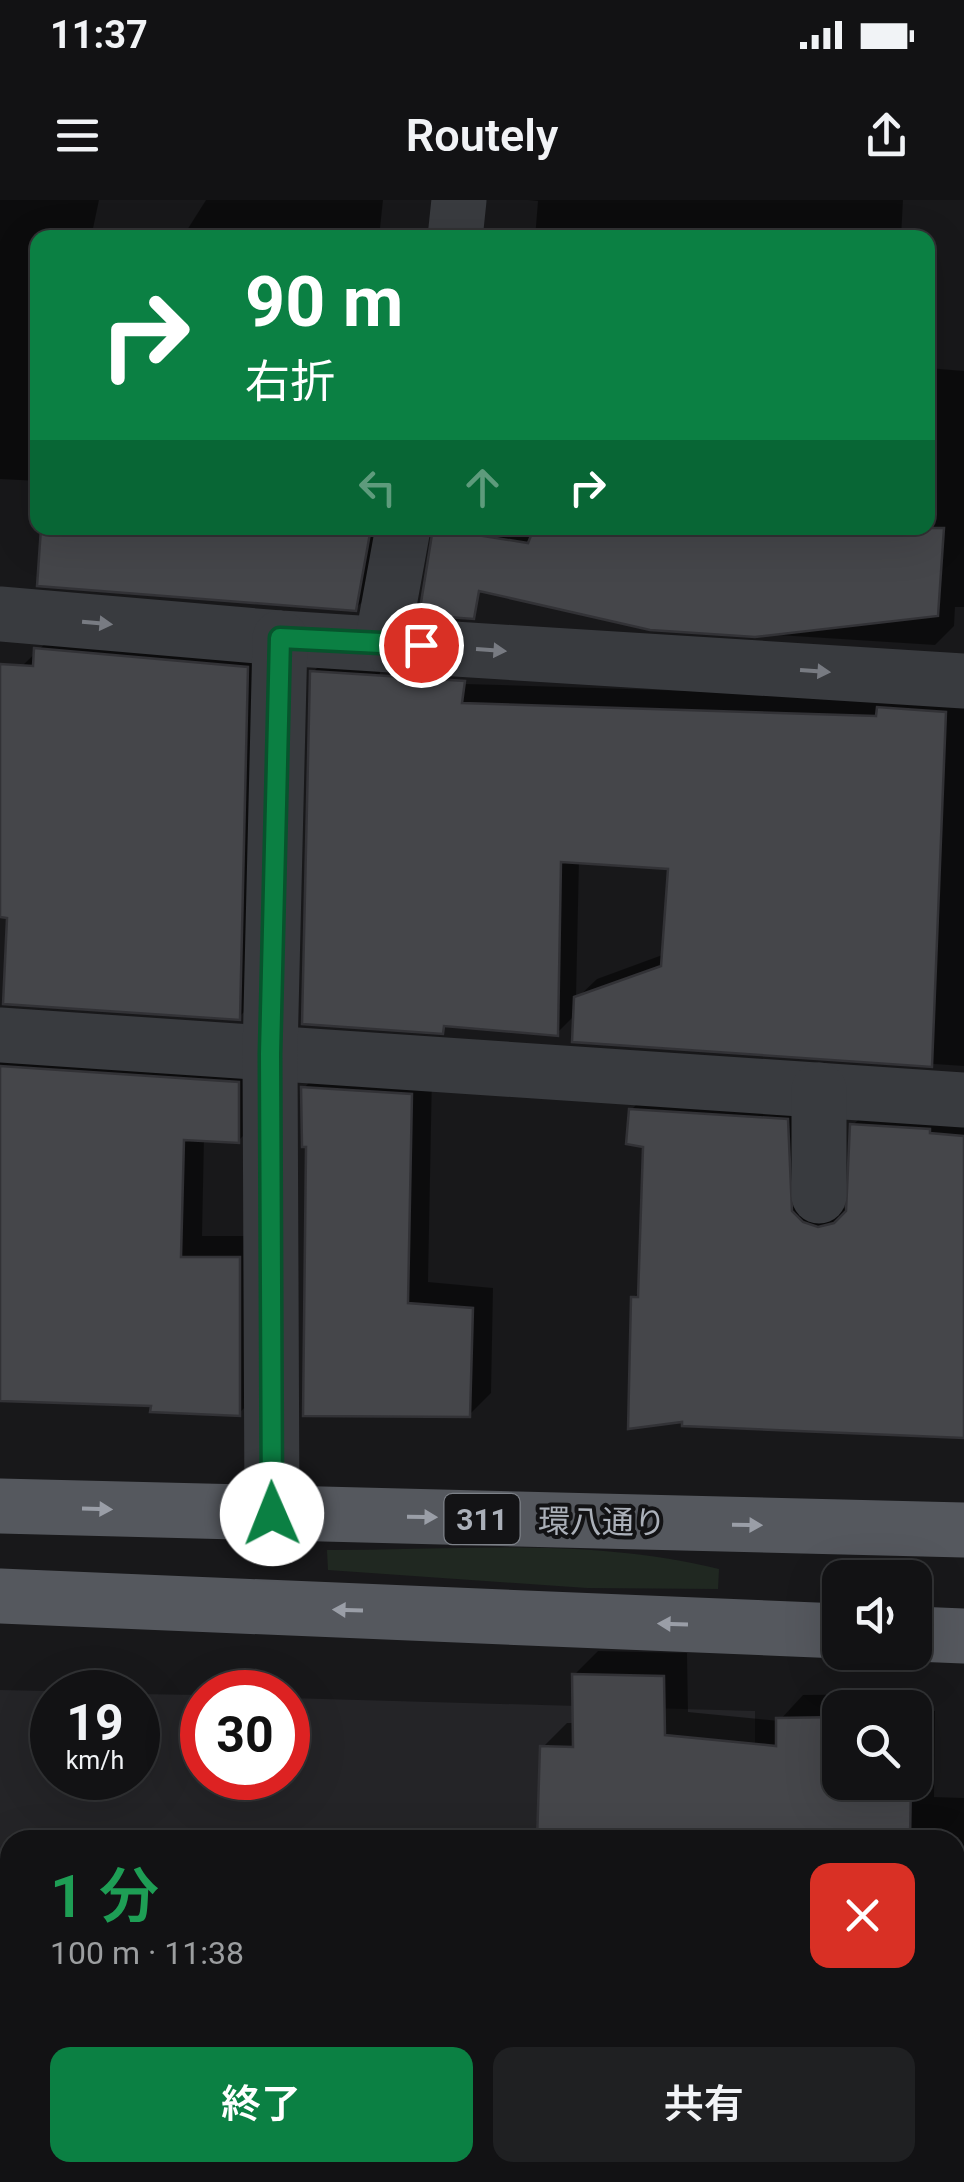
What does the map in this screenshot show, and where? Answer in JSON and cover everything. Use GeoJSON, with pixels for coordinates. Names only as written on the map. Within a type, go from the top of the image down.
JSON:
{"type":"FeatureCollection","features":[{"type":"Feature","properties":{"kind":"main road","name":"環八通り"},"geometry":{"type":"LineString","coordinates":[[0,1506],[964,1530]]}},
{"type":"Feature","properties":{"kind":"main road"},"geometry":{"type":"LineString","coordinates":[[0,1596],[822,1630]]}},
{"type":"Feature","properties":{"kind":"main road"},"geometry":{"type":"LineString","coordinates":[[932,1635],[964,1636]]}},
{"type":"Feature","properties":{"kind":"street"},"geometry":{"type":"LineString","coordinates":[[456,230],[459,200]]}},
{"type":"Feature","properties":{"kind":"street"},"geometry":{"type":"LineString","coordinates":[[382,643],[402,535]]}},
{"type":"Feature","properties":{"kind":"street"},"geometry":{"type":"LineString","coordinates":[[0,614],[280,638],[964,681],[964,667]]}},
{"type":"Feature","properties":{"kind":"street"},"geometry":{"type":"LineString","coordinates":[[272,1514],[270,1054],[280,638]]}},
{"type":"Feature","properties":{"kind":"street"},"geometry":{"type":"LineString","coordinates":[[0,1035],[964,1100]]}},
{"type":"Feature","properties":{"kind":"street"},"geometry":{"type":"LineString","coordinates":[[819,1196],[820,1090]]}},
{"type":"Feature","properties":{"kind":"shaded area"},"geometry":{"type":"Polygon","coordinates":[[[524,1548],[622,1553],[719,1569],[718,1589],[587,1588],[328,1570],[327,1550],[524,1548]]]}},
{"type":"Feature","properties":{"kind":"shaded area"},"geometry":{"type":"Polygon","coordinates":[[[0,1690],[30,1691],[30,1800],[160,1800],[160,1694],[180,1695],[180,1800],[310,1800],[310,1699],[755,1711],[755,1830],[0,1830],[0,1690]]]}},
{"type":"Feature","properties":{"kind":"building"},"geometry":{"type":"Polygon","coordinates":[[[935,528],[944,528],[938,616],[755,637],[650,630],[479,591],[474,619],[419,615],[432,535],[477,535],[528,543],[531,535],[935,535],[935,528]]]}},
{"type":"Feature","properties":{"kind":"building"},"geometry":{"type":"Polygon","coordinates":[[[41,535],[370,535],[356,611],[37,586],[41,535]]]}},
{"type":"Feature","properties":{"kind":"building"},"geometry":{"type":"Polygon","coordinates":[[[34,648],[248,667],[240,1020],[3,1004],[7,918],[0,917],[0,664],[33,666],[34,648]]]}},
{"type":"Feature","properties":{"kind":"building"},"geometry":{"type":"Polygon","coordinates":[[[310,671],[465,681],[462,703],[876,716],[877,707],[946,712],[932,1067],[572,1042],[574,997],[661,966],[668,869],[561,862],[558,1036],[444,1026],[443,1034],[302,1024],[310,671]]]}},
{"type":"Feature","properties":{"kind":"building"},"geometry":{"type":"Polygon","coordinates":[[[0,1066],[239,1082],[239,1143],[184,1140],[181,1257],[240,1257],[240,1416],[150,1412],[151,1406],[0,1401],[0,1066]]]}},
{"type":"Feature","properties":{"kind":"building"},"geometry":{"type":"Polygon","coordinates":[[[301,1087],[412,1094],[408,1303],[473,1308],[470,1417],[303,1416],[306,1147],[302,1147],[301,1087]]]}},
{"type":"Feature","properties":{"kind":"building"},"geometry":{"type":"Polygon","coordinates":[[[629,1109],[788,1119],[792,1211],[803,1222],[818,1227],[834,1223],[846,1211],[850,1124],[930,1129],[930,1133],[964,1136],[964,1438],[682,1426],[682,1422],[628,1429],[631,1297],[638,1297],[643,1147],[626,1144],[629,1109]]]}},
{"type":"Feature","properties":{"kind":"building"},"geometry":{"type":"Polygon","coordinates":[[[572,1674],[664,1676],[665,1735],[776,1746],[776,1718],[822,1717],[822,1800],[911,1800],[910,1830],[537,1830],[540,1746],[573,1747],[572,1674]]]}},
{"type":"Feature","properties":{"kind":"route"},"geometry":{"type":"LineString","coordinates":[[272,1514],[270,1054],[280,638],[421,645]]}}]}
